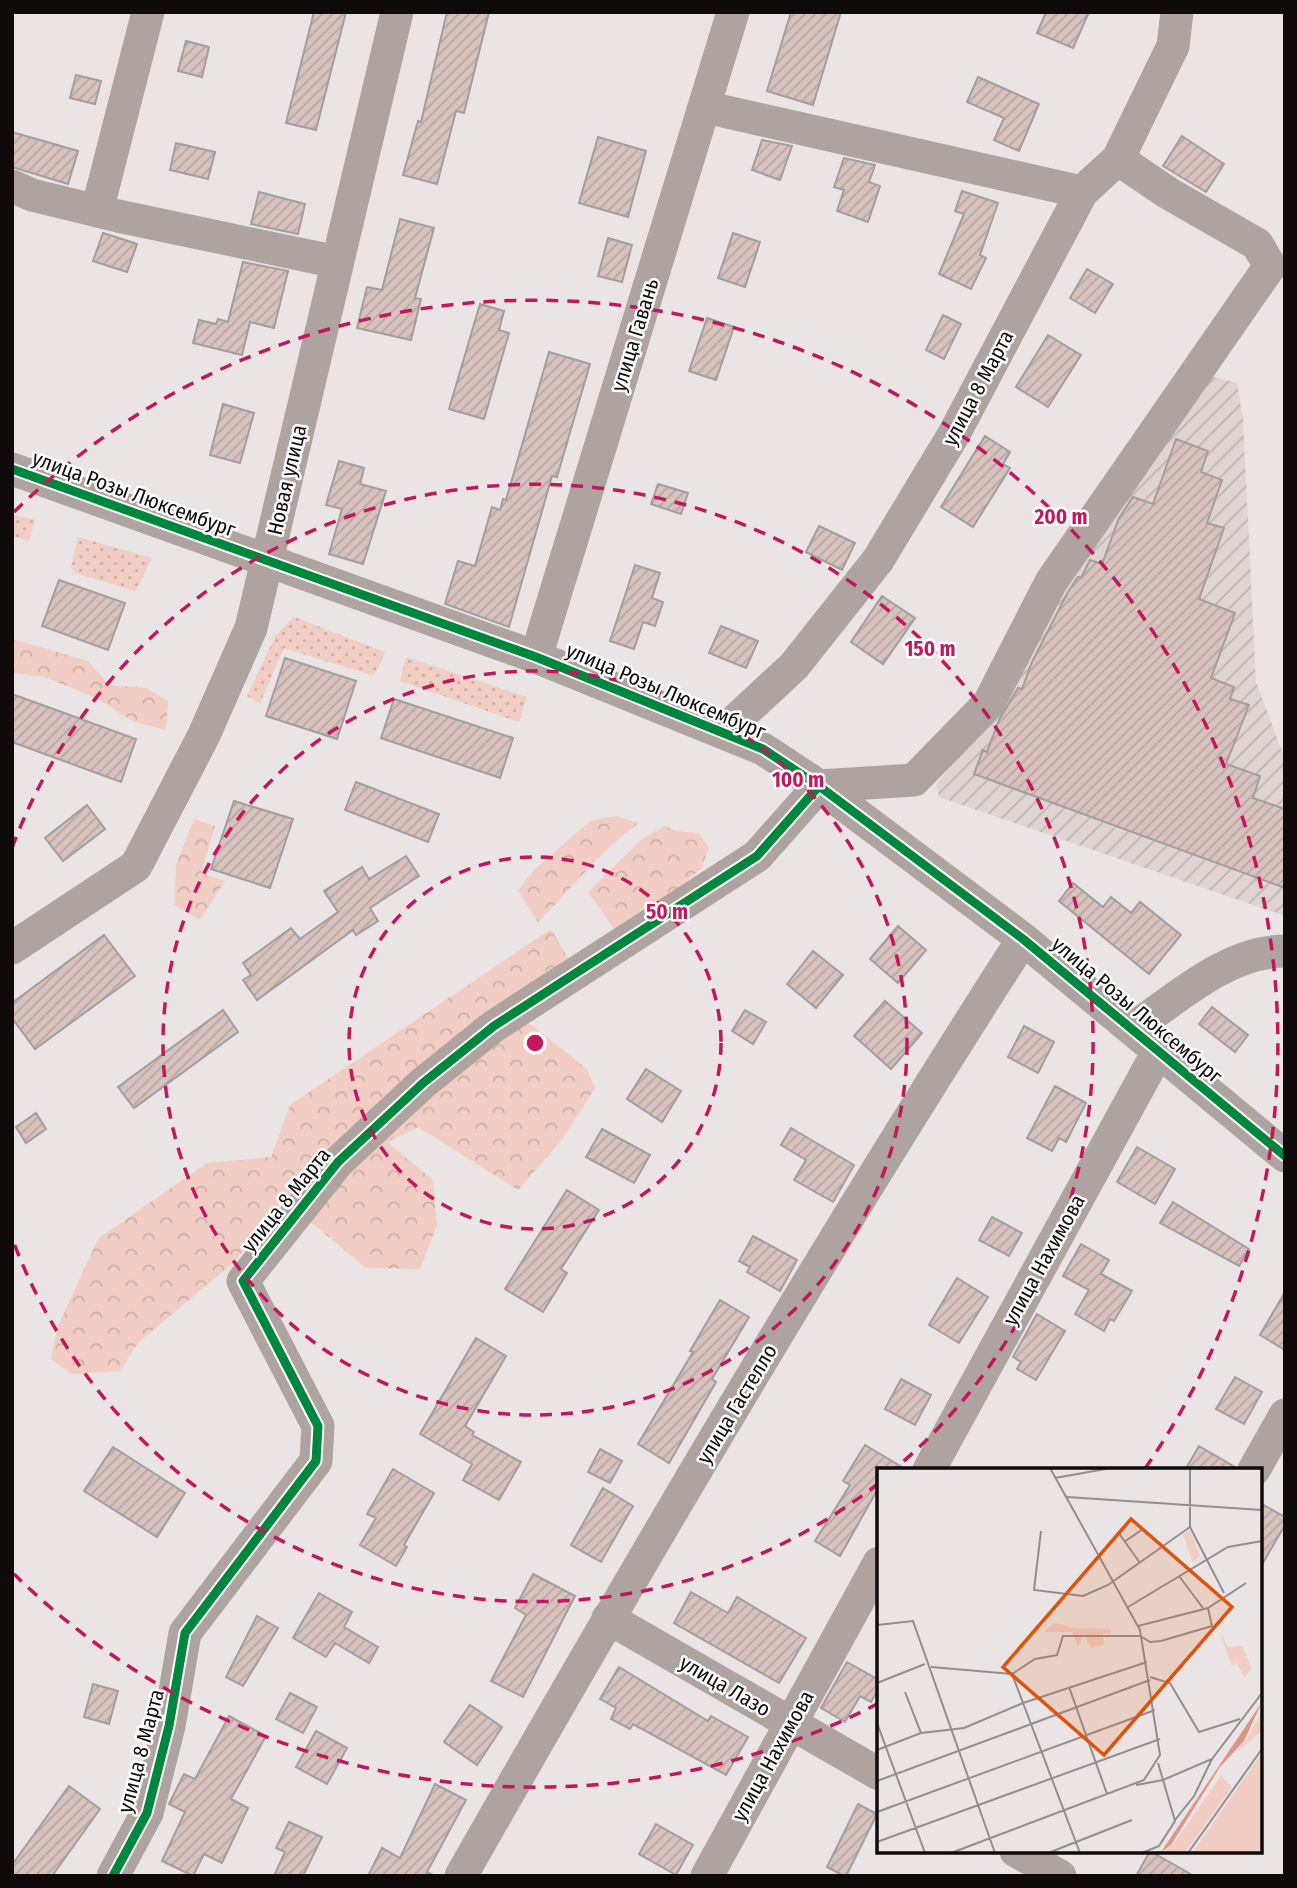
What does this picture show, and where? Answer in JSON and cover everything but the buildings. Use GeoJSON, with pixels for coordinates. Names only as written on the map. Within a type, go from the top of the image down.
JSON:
{"type":"FeatureCollection","features":[{"type":"Feature","properties":{"kind":"street"},"geometry":{"type":"LineString","coordinates":[[97,211],[148,12]]}},
{"type":"Feature","properties":{"kind":"street","name":"Новая улица"},"geometry":{"type":"LineString","coordinates":[[12,948],[136,866],[204,735],[251,628],[397,12]]}},
{"type":"Feature","properties":{"kind":"street","name":"улица Гавань"},"geometry":{"type":"LineString","coordinates":[[536,657],[733,12]]}},
{"type":"Feature","properties":{"kind":"street","name":"улица 8 Марта"},"geometry":{"type":"LineString","coordinates":[[723,731],[794,666],[878,560],[954,434],[1082,192],[1118,159],[1174,46],[1177,12]]}},
{"type":"Feature","properties":{"kind":"street"},"geometry":{"type":"LineString","coordinates":[[705,107],[1082,192]]}},
{"type":"Feature","properties":{"kind":"street"},"geometry":{"type":"LineString","coordinates":[[819,786],[914,780],[989,703],[1051,582],[1270,266],[1257,244],[1168,193],[1118,159]]}},
{"type":"Feature","properties":{"kind":"street"},"geometry":{"type":"LineString","coordinates":[[12,186],[32,195],[97,211],[337,262]]}},
{"type":"Feature","properties":{"kind":"street","name":"улица Розы Люксембург"},"geometry":{"type":"LineString","coordinates":[[12,469],[536,657],[763,749],[819,786],[1023,939],[1285,1156]]}},
{"type":"Feature","properties":{"kind":"street","name":"улица 8 Марта"},"geometry":{"type":"LineString","coordinates":[[113,1876],[146,1813],[169,1726],[185,1633],[316,1461],[318,1426],[243,1281],[338,1162],[423,1083],[494,1026],[757,856],[819,786]]}},
{"type":"Feature","properties":{"kind":"street","name":"улица Гастелло"},"geometry":{"type":"LineString","coordinates":[[461,1876],[608,1618],[937,1072],[1023,939]]}},
{"type":"Feature","properties":{"kind":"street"},"geometry":{"type":"LineString","coordinates":[[1132,1029],[1210,975],[1266,951],[1285,951]]}},
{"type":"Feature","properties":{"kind":"street","name":"улица Нахимова"},"geometry":{"type":"LineString","coordinates":[[930,1468],[1159,1051]]}},
{"type":"Feature","properties":{"kind":"street"},"geometry":{"type":"LineString","coordinates":[[1255,1468],[1285,1415]]}},
{"type":"Feature","properties":{"kind":"street","name":"улица Нахимова"},"geometry":{"type":"LineString","coordinates":[[707,1876],[877,1567]]}},
{"type":"Feature","properties":{"kind":"street","name":"улица Лазо"},"geometry":{"type":"LineString","coordinates":[[608,1618],[877,1773]]}},
{"type":"Feature","properties":{"kind":"street"},"geometry":{"type":"LineString","coordinates":[[1026,1860],[1060,1876]]}},
{"type":"Feature","properties":{"kind":"shaded area"},"geometry":{"type":"Polygon","coordinates":[[[1204,374],[1237,383],[1243,419],[1256,682],[1285,759],[1285,916],[939,797],[936,785],[964,748],[1051,595],[1204,374]]]}},
{"type":"Feature","properties":{"kind":"green space"},"geometry":{"type":"Polygon","coordinates":[[[12,514],[35,520],[29,541],[12,536],[12,514]]]}},
{"type":"Feature","properties":{"kind":"green space"},"geometry":{"type":"Polygon","coordinates":[[[78,537],[152,558],[136,591],[75,573],[71,568],[78,537]]]}},
{"type":"Feature","properties":{"kind":"green space"},"geometry":{"type":"Polygon","coordinates":[[[294,617],[385,652],[374,676],[284,648],[260,703],[247,696],[276,635],[294,617]]]}},
{"type":"Feature","properties":{"kind":"green space"},"geometry":{"type":"Polygon","coordinates":[[[12,639],[88,661],[109,685],[146,688],[168,701],[166,730],[134,722],[96,698],[45,677],[12,673],[12,639]]]}},
{"type":"Feature","properties":{"kind":"green space"},"geometry":{"type":"Polygon","coordinates":[[[406,657],[527,697],[519,722],[400,681],[406,657]]]}},
{"type":"Feature","properties":{"kind":"green space"},"geometry":{"type":"Polygon","coordinates":[[[616,816],[639,823],[599,857],[538,922],[518,891],[534,870],[590,821],[616,816]]]}},
{"type":"Feature","properties":{"kind":"green space"},"geometry":{"type":"Polygon","coordinates":[[[194,819],[215,826],[201,873],[225,881],[200,920],[174,905],[176,865],[194,819]]]}},
{"type":"Feature","properties":{"kind":"green space"},"geometry":{"type":"Polygon","coordinates":[[[665,826],[677,831],[698,833],[709,847],[702,868],[659,903],[616,931],[588,892],[643,838],[665,826]]]}},
{"type":"Feature","properties":{"kind":"green space"},"geometry":{"type":"Polygon","coordinates":[[[551,929],[572,965],[510,1008],[586,1068],[595,1088],[561,1141],[518,1190],[418,1127],[387,1142],[433,1180],[437,1225],[420,1269],[366,1268],[283,1199],[234,1262],[138,1343],[120,1371],[71,1374],[51,1359],[58,1326],[98,1239],[207,1163],[271,1157],[290,1105],[551,929]]]}},
{"type":"Feature","properties":{"kind":"cycle path"},"geometry":{"type":"LineString","coordinates":[[12,469],[536,657],[763,749],[819,786],[1023,939],[1285,1156]]}},
{"type":"Feature","properties":{"kind":"cycle path"},"geometry":{"type":"LineString","coordinates":[[113,1876],[147,1813],[169,1726],[185,1633],[316,1461],[318,1426],[243,1281],[338,1162],[423,1083],[494,1026],[757,856],[819,786]]}}]}
